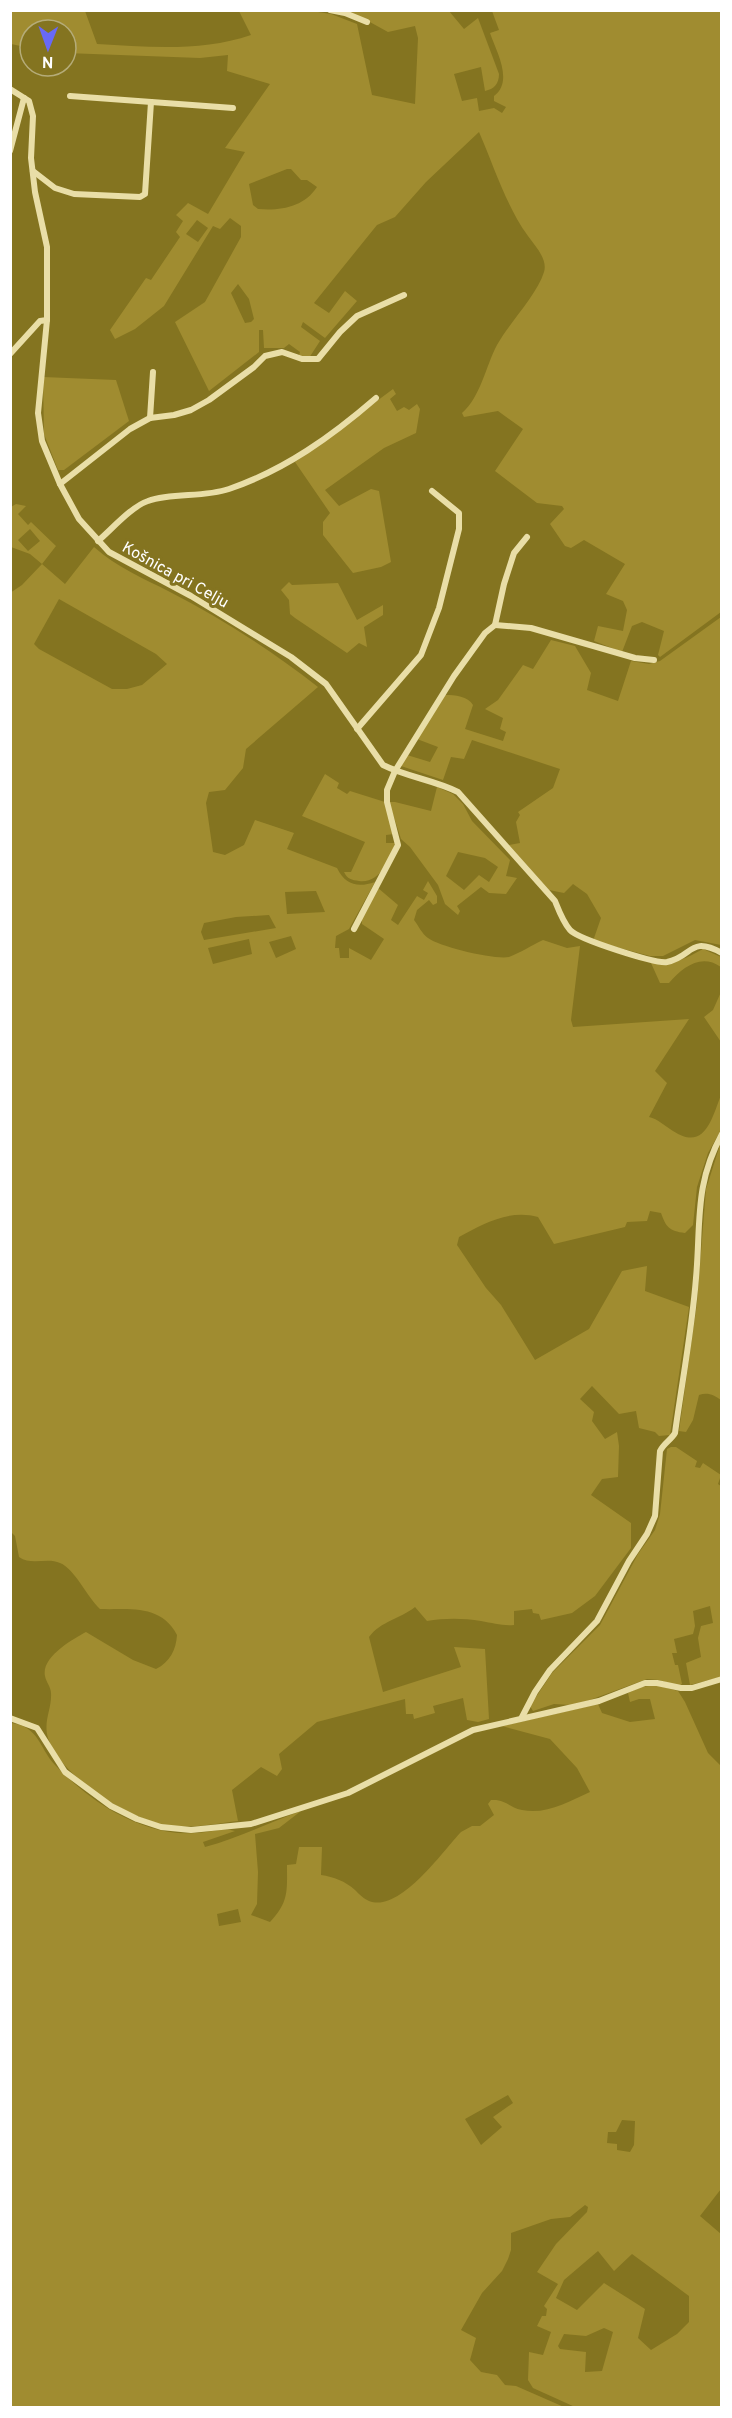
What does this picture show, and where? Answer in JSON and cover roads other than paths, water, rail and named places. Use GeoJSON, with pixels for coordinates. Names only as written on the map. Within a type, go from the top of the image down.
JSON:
{"type":"FeatureCollection","features":[{"type":"Feature","properties":{"kind":"street"},"geometry":{"type":"LineString","coordinates":[[330,10],[367,22]]}},
{"type":"Feature","properties":{"kind":"street"},"geometry":{"type":"LineString","coordinates":[[10,89],[24,98],[10,151]]}},
{"type":"Feature","properties":{"kind":"street"},"geometry":{"type":"LineString","coordinates":[[70,96],[233,108]]}},
{"type":"Feature","properties":{"kind":"street","name":"Košnica pri Celju"},"geometry":{"type":"LineString","coordinates":[[24,98],[29,101],[33,116],[35,192],[47,247],[47,320],[38,413],[42,441],[60,484],[79,519],[109,552],[191,596],[291,657],[326,684],[383,765],[395,771],[440,782],[458,792],[555,901],[560,915],[570,930],[589,941],[652,960],[666,962],[696,946],[712,948],[722,953]]}},
{"type":"Feature","properties":{"kind":"street"},"geometry":{"type":"LineString","coordinates":[[33,171],[55,188],[74,194],[140,197],[145,194],[151,102]]}},
{"type":"Feature","properties":{"kind":"street"},"geometry":{"type":"LineString","coordinates":[[60,484],[130,429],[150,418],[190,410],[209,400],[272,353],[282,352],[302,359],[318,359],[340,332],[357,316],[404,294]]}},
{"type":"Feature","properties":{"kind":"street"},"geometry":{"type":"LineString","coordinates":[[10,354],[40,321],[47,320]]}},
{"type":"Feature","properties":{"kind":"street"},"geometry":{"type":"LineString","coordinates":[[150,418],[153,372]]}},
{"type":"Feature","properties":{"kind":"street"},"geometry":{"type":"LineString","coordinates":[[98,541],[146,502],[206,495],[229,489],[298,457],[338,431],[376,398]]}},
{"type":"Feature","properties":{"kind":"street"},"geometry":{"type":"LineString","coordinates":[[357,729],[422,655],[439,608],[459,529],[459,513],[432,491]]}},
{"type":"Feature","properties":{"kind":"street"},"geometry":{"type":"LineString","coordinates":[[354,929],[398,845],[387,802],[387,790],[395,771],[454,676],[485,633],[495,625],[514,553],[526,537]]}},
{"type":"Feature","properties":{"kind":"street"},"geometry":{"type":"LineString","coordinates":[[495,625],[531,628],[635,658],[654,660]]}},
{"type":"Feature","properties":{"kind":"street"},"geometry":{"type":"LineString","coordinates":[[522,1717],[534,1692],[550,1670],[597,1621],[621,1581],[629,1561],[648,1534],[655,1516],[660,1451],[664,1443],[675,1433],[696,1277],[701,1188],[711,1154],[722,1134]]}},
{"type":"Feature","properties":{"kind":"street"},"geometry":{"type":"LineString","coordinates":[[10,1718],[37,1728],[65,1772],[111,1806],[137,1819],[161,1827],[191,1830],[251,1824],[348,1792],[473,1730],[599,1701],[645,1683],[657,1683],[681,1689],[722,1679]]}}]}
